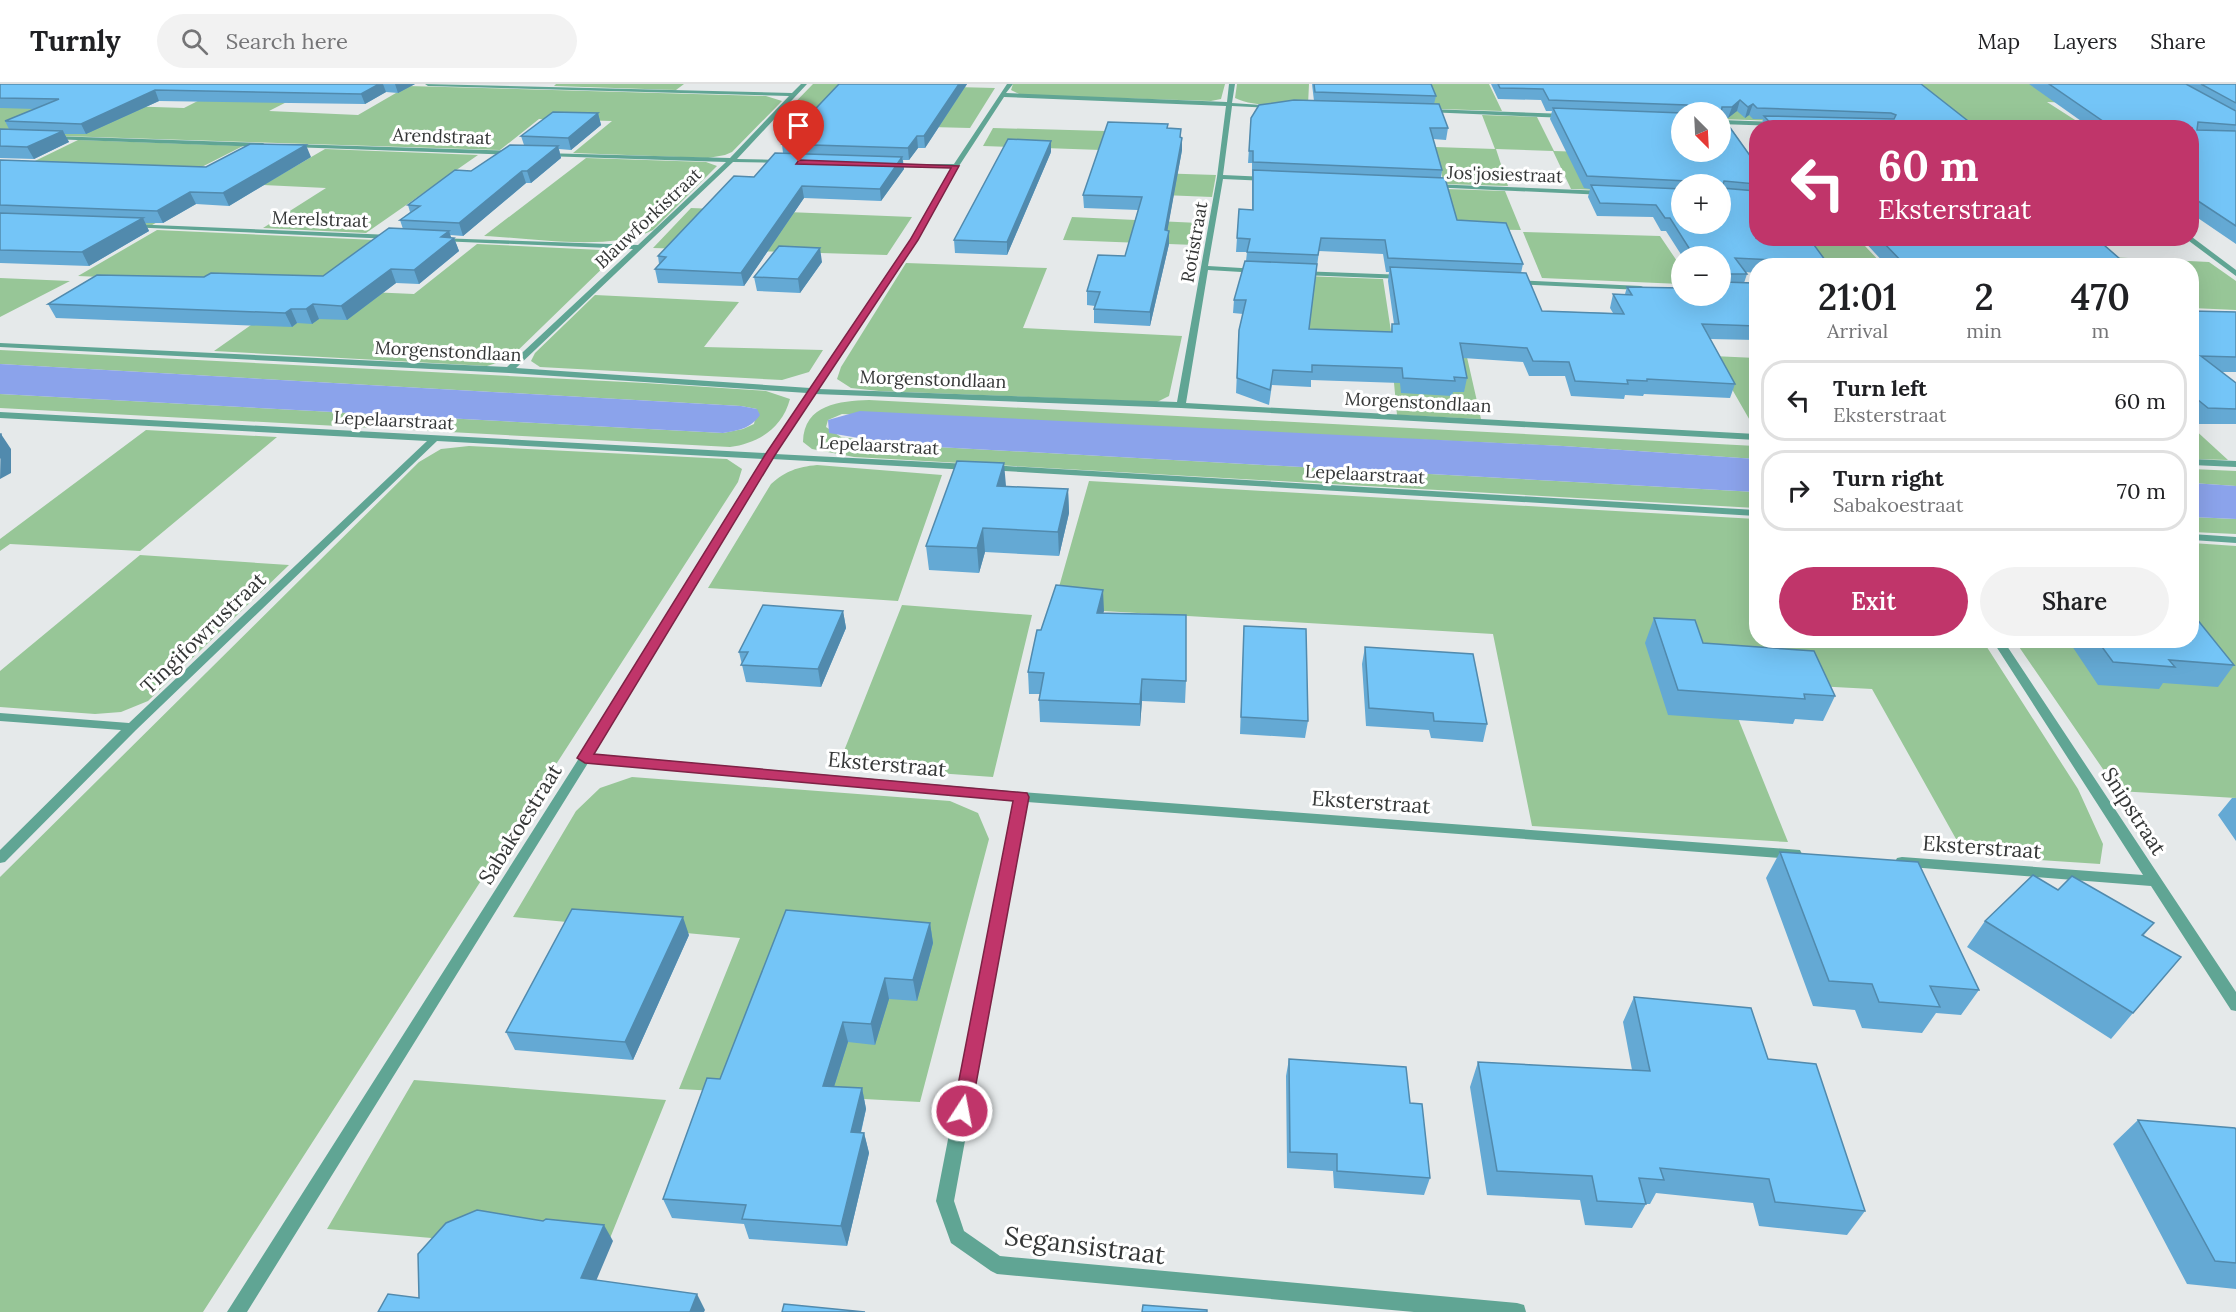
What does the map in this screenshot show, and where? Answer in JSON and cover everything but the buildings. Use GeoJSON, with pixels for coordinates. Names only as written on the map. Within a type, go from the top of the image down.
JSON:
{"type":"FeatureCollection","features":[{"type":"Feature","properties":{"kind":"street"},"geometry":{"type":"LineString","coordinates":[[428,84],[794,95]]}},
{"type":"Feature","properties":{"kind":"street","name":"Blauwforkistraat"},"geometry":{"type":"LineString","coordinates":[[509,370],[731,161],[804,84]]}},
{"type":"Feature","properties":{"kind":"street","name":"Rotistraat"},"geometry":{"type":"LineString","coordinates":[[1181,405],[1220,177],[1227,104],[1232,84]]}},
{"type":"Feature","properties":{"kind":"street"},"geometry":{"type":"LineString","coordinates":[[1007,90],[1275,106]]}},
{"type":"Feature","properties":{"kind":"street","name":"Sabakoestraat"},"geometry":{"type":"LineString","coordinates":[[236,1312],[585,758],[770,455],[914,240],[956,166],[1007,90]]}},
{"type":"Feature","properties":{"kind":"street"},"geometry":{"type":"LineString","coordinates":[[1419,111],[1574,117]]}},
{"type":"Feature","properties":{"kind":"street"},"geometry":{"type":"LineString","coordinates":[[1731,122],[1749,123]]}},
{"type":"Feature","properties":{"kind":"street"},"geometry":{"type":"LineString","coordinates":[[47,138],[271,145]]}},
{"type":"Feature","properties":{"kind":"street","name":"Arendstraat"},"geometry":{"type":"LineString","coordinates":[[283,146],[519,153]]}},
{"type":"Feature","properties":{"kind":"street"},"geometry":{"type":"LineString","coordinates":[[531,154],[790,162]]}},
{"type":"Feature","properties":{"kind":"street"},"geometry":{"type":"LineString","coordinates":[[885,165],[956,166]]}},
{"type":"Feature","properties":{"kind":"street"},"geometry":{"type":"LineString","coordinates":[[1220,177],[1279,179]]}},
{"type":"Feature","properties":{"kind":"street","name":"Jos'josiestraat"},"geometry":{"type":"LineString","coordinates":[[1421,185],[1611,194]]}},
{"type":"Feature","properties":{"kind":"street","name":"Merelstraat"},"geometry":{"type":"LineString","coordinates":[[118,226],[402,237]]}},
{"type":"Feature","properties":{"kind":"street"},"geometry":{"type":"LineString","coordinates":[[425,238],[638,247]]}},
{"type":"Feature","properties":{"kind":"street"},"geometry":{"type":"LineString","coordinates":[[2199,246],[2236,274]]}},
{"type":"Feature","properties":{"kind":"street"},"geometry":{"type":"LineString","coordinates":[[1204,268],[1264,271]]}},
{"type":"Feature","properties":{"kind":"street"},"geometry":{"type":"LineString","coordinates":[[1288,272],[1419,278]]}},
{"type":"Feature","properties":{"kind":"street"},"geometry":{"type":"LineString","coordinates":[[1503,282],[1646,288]]}},
{"type":"Feature","properties":{"kind":"street","name":"Morgenstondlaan"},"geometry":{"type":"LineString","coordinates":[[0,345],[509,370],[812,392],[1181,405],[1749,438]]}},
{"type":"Feature","properties":{"kind":"street","name":"Lepelaarstraat"},"geometry":{"type":"LineString","coordinates":[[0,415],[770,455],[1749,513]]}},
{"type":"Feature","properties":{"kind":"street","name":"Tingifowrustraat"},"geometry":{"type":"LineString","coordinates":[[0,858],[132,727],[435,438]]}},
{"type":"Feature","properties":{"kind":"street"},"geometry":{"type":"LineString","coordinates":[[2199,462],[2236,464]]}},
{"type":"Feature","properties":{"kind":"street"},"geometry":{"type":"LineString","coordinates":[[2199,537],[2236,540]]}},
{"type":"Feature","properties":{"kind":"street","name":"Snipstraat"},"geometry":{"type":"LineString","coordinates":[[2002,648],[2236,1005]]}},
{"type":"Feature","properties":{"kind":"street"},"geometry":{"type":"LineString","coordinates":[[0,717],[132,727]]}},
{"type":"Feature","properties":{"kind":"street","name":"Eksterstraat"},"geometry":{"type":"LineString","coordinates":[[585,758],[1021,797],[1809,855]]}},
{"type":"Feature","properties":{"kind":"street","name":"Segansistraat"},"geometry":{"type":"LineString","coordinates":[[1021,797],[945,1201],[957,1237],[997,1265],[1517,1312]]}},
{"type":"Feature","properties":{"kind":"street","name":"Eksterstraat"},"geometry":{"type":"LineString","coordinates":[[1893,861],[2155,881]]}},
{"type":"Feature","properties":{"kind":"green space"},"geometry":{"type":"Polygon","coordinates":[[[60,84],[94,105],[184,108],[231,84],[322,84],[269,111],[358,115],[408,86],[766,96],[782,101],[732,152],[708,158],[573,153],[612,121],[539,119],[500,150],[0,134],[0,108],[60,84]]]}},
{"type":"Feature","properties":{"kind":"green space"},"geometry":{"type":"Polygon","coordinates":[[[556,84],[684,84],[676,90],[554,86],[556,84]]]}},
{"type":"Feature","properties":{"kind":"green space"},"geometry":{"type":"Polygon","coordinates":[[[813,84],[995,88],[970,128],[775,123],[813,84]]]}},
{"type":"Feature","properties":{"kind":"green space"},"geometry":{"type":"Polygon","coordinates":[[[1013,84],[1225,84],[1221,99],[1211,101],[1021,95],[1011,90],[1013,84]]]}},
{"type":"Feature","properties":{"kind":"green space"},"geometry":{"type":"Polygon","coordinates":[[[1237,84],[1309,84],[1308,105],[1261,104],[1243,101],[1235,98],[1237,84]]]}},
{"type":"Feature","properties":{"kind":"green space"},"geometry":{"type":"Polygon","coordinates":[[[1373,84],[1489,84],[1502,111],[1377,107],[1373,84]]]}},
{"type":"Feature","properties":{"kind":"green space"},"geometry":{"type":"Polygon","coordinates":[[[1902,84],[2074,84],[2106,104],[2047,102],[2075,120],[1731,119],[1731,102],[1700,102],[1902,84]]]}},
{"type":"Feature","properties":{"kind":"green space"},"geometry":{"type":"Polygon","coordinates":[[[1671,105],[1671,113],[1565,114],[1671,105]]]}},
{"type":"Feature","properties":{"kind":"green space"},"geometry":{"type":"Polygon","coordinates":[[[1482,115],[1537,117],[1554,151],[1614,153],[1634,191],[1571,189],[1553,151],[1496,149],[1508,186],[1444,184],[1435,147],[1495,149],[1482,115]]]}},
{"type":"Feature","properties":{"kind":"green space"},"geometry":{"type":"Polygon","coordinates":[[[993,128],[1105,131],[1101,150],[983,146],[993,128]]]}},
{"type":"Feature","properties":{"kind":"green space"},"geometry":{"type":"Polygon","coordinates":[[[78,140],[243,146],[180,178],[233,181],[152,225],[48,220],[2,177],[78,140]]]}},
{"type":"Feature","properties":{"kind":"green space"},"geometry":{"type":"Polygon","coordinates":[[[325,149],[478,155],[366,233],[263,228],[326,188],[263,185],[325,149]]]}},
{"type":"Feature","properties":{"kind":"green space"},"geometry":{"type":"Polygon","coordinates":[[[586,158],[706,162],[717,166],[653,230],[636,237],[570,242],[484,236],[586,158]]]}},
{"type":"Feature","properties":{"kind":"green space"},"geometry":{"type":"Polygon","coordinates":[[[1094,171],[1216,175],[1212,197],[1088,192],[1094,171]]]}},
{"type":"Feature","properties":{"kind":"green space"},"geometry":{"type":"Polygon","coordinates":[[[1446,189],[1505,191],[1521,230],[1459,229],[1446,189]]]}},
{"type":"Feature","properties":{"kind":"green space"},"geometry":{"type":"Polygon","coordinates":[[[691,208],[912,217],[887,255],[653,248],[691,208]]]}},
{"type":"Feature","properties":{"kind":"green space"},"geometry":{"type":"Polygon","coordinates":[[[1072,217],[1199,223],[1195,245],[1063,240],[1072,217]]]}},
{"type":"Feature","properties":{"kind":"green space"},"geometry":{"type":"Polygon","coordinates":[[[157,230],[376,240],[310,286],[78,276],[157,230]]]}},
{"type":"Feature","properties":{"kind":"green space"},"geometry":{"type":"Polygon","coordinates":[[[1523,232],[1660,236],[1671,252],[1671,284],[1542,278],[1523,232]]]}},
{"type":"Feature","properties":{"kind":"green space"},"geometry":{"type":"Polygon","coordinates":[[[477,244],[601,250],[610,252],[612,259],[509,359],[487,366],[214,351],[302,289],[414,294],[477,244]]]}},
{"type":"Feature","properties":{"kind":"green space"},"geometry":{"type":"Polygon","coordinates":[[[1806,246],[1865,246],[1876,258],[1816,258],[1806,246]]]}},
{"type":"Feature","properties":{"kind":"green space"},"geometry":{"type":"Polygon","coordinates":[[[2199,262],[2209,262],[2236,281],[2236,310],[2199,308],[2199,262]]]}},
{"type":"Feature","properties":{"kind":"green space"},"geometry":{"type":"Polygon","coordinates":[[[906,263],[1047,268],[1023,328],[1182,336],[1169,396],[1157,402],[851,388],[837,379],[841,367],[906,263]]]}},
{"type":"Feature","properties":{"kind":"green space"},"geometry":{"type":"Polygon","coordinates":[[[1304,276],[1383,279],[1392,338],[1308,334],[1304,276]]]}},
{"type":"Feature","properties":{"kind":"green space"},"geometry":{"type":"Polygon","coordinates":[[[0,278],[70,281],[0,317],[0,278]]]}},
{"type":"Feature","properties":{"kind":"green space"},"geometry":{"type":"Polygon","coordinates":[[[595,295],[739,302],[704,347],[823,350],[809,372],[782,380],[540,367],[531,361],[535,353],[595,295]]]}},
{"type":"Feature","properties":{"kind":"green space"},"geometry":{"type":"Polygon","coordinates":[[[1390,340],[1464,344],[1481,419],[1397,415],[1390,340]]]}},
{"type":"Feature","properties":{"kind":"green space"},"geometry":{"type":"Polygon","coordinates":[[[0,350],[645,383],[766,391],[790,399],[781,419],[768,433],[750,442],[730,447],[0,408],[0,394],[723,433],[754,424],[757,409],[741,406],[0,364],[0,350]]]}},
{"type":"Feature","properties":{"kind":"green space"},"geometry":{"type":"Polygon","coordinates":[[[1713,356],[1749,358],[1749,419],[1713,356]]]}},
{"type":"Feature","properties":{"kind":"green space"},"geometry":{"type":"Polygon","coordinates":[[[869,400],[1749,446],[1749,459],[1563,446],[842,414],[828,420],[826,427],[841,437],[901,445],[1749,492],[1749,508],[854,457],[812,449],[803,442],[805,429],[817,412],[826,407],[869,400]]]}},
{"type":"Feature","properties":{"kind":"green space"},"geometry":{"type":"Polygon","coordinates":[[[146,430],[277,437],[140,551],[10,544],[0,551],[0,539],[146,430]]]}},
{"type":"Feature","properties":{"kind":"green space"},"geometry":{"type":"Polygon","coordinates":[[[2199,433],[2228,460],[2199,459],[2199,433]]]}},
{"type":"Feature","properties":{"kind":"green space"},"geometry":{"type":"Polygon","coordinates":[[[469,446],[727,459],[742,469],[738,482],[203,1312],[0,1312],[0,877],[419,462],[441,449],[469,446]]]}},
{"type":"Feature","properties":{"kind":"green space"},"geometry":{"type":"Polygon","coordinates":[[[817,465],[942,475],[898,601],[708,588],[771,484],[792,470],[817,465]]]}},
{"type":"Feature","properties":{"kind":"green space"},"geometry":{"type":"Polygon","coordinates":[[[2199,469],[2236,471],[2236,486],[2199,483],[2199,469]]]}},
{"type":"Feature","properties":{"kind":"green space"},"geometry":{"type":"Polygon","coordinates":[[[1089,481],[1749,519],[1749,648],[1987,648],[2078,789],[2103,844],[2100,864],[1965,855],[1872,689],[1723,681],[1788,842],[1532,826],[1493,634],[1053,608],[1089,481]]]}},
{"type":"Feature","properties":{"kind":"green space"},"geometry":{"type":"Polygon","coordinates":[[[2199,517],[2236,519],[2236,534],[2199,532],[2199,517]]]}},
{"type":"Feature","properties":{"kind":"green space"},"geometry":{"type":"Polygon","coordinates":[[[2199,543],[2236,546],[2236,798],[2118,791],[2020,648],[2199,648],[2199,543]]]}},
{"type":"Feature","properties":{"kind":"green space"},"geometry":{"type":"Polygon","coordinates":[[[140,555],[289,565],[148,701],[121,712],[95,714],[0,707],[0,671],[140,555]]]}},
{"type":"Feature","properties":{"kind":"green space"},"geometry":{"type":"Polygon","coordinates":[[[902,605],[1032,615],[993,777],[838,766],[902,605]]]}},
{"type":"Feature","properties":{"kind":"green space"},"geometry":{"type":"Polygon","coordinates":[[[632,777],[950,801],[978,813],[989,839],[920,1102],[679,1089],[740,938],[513,917],[576,811],[600,788],[632,777]]]}},
{"type":"Feature","properties":{"kind":"green space"},"geometry":{"type":"Polygon","coordinates":[[[414,1080],[666,1100],[604,1253],[327,1229],[414,1080]]]}},
{"type":"Feature","properties":{"kind":"water"},"geometry":{"type":"Polygon","coordinates":[[[0,364],[741,406],[757,409],[760,415],[748,426],[723,433],[0,394],[0,364]]]}},
{"type":"Feature","properties":{"kind":"water"},"geometry":{"type":"Polygon","coordinates":[[[860,411],[1563,446],[1749,459],[1749,492],[901,445],[829,433],[828,420],[860,411]]]}},
{"type":"Feature","properties":{"kind":"water"},"geometry":{"type":"Polygon","coordinates":[[[2199,483],[2236,486],[2236,519],[2199,517],[2199,483]]]}},
{"type":"Feature","properties":{"kind":"route"},"geometry":{"type":"LineString","coordinates":[[799,162],[956,166],[914,240],[770,455],[585,758],[1021,797],[962,1111]]}}]}
